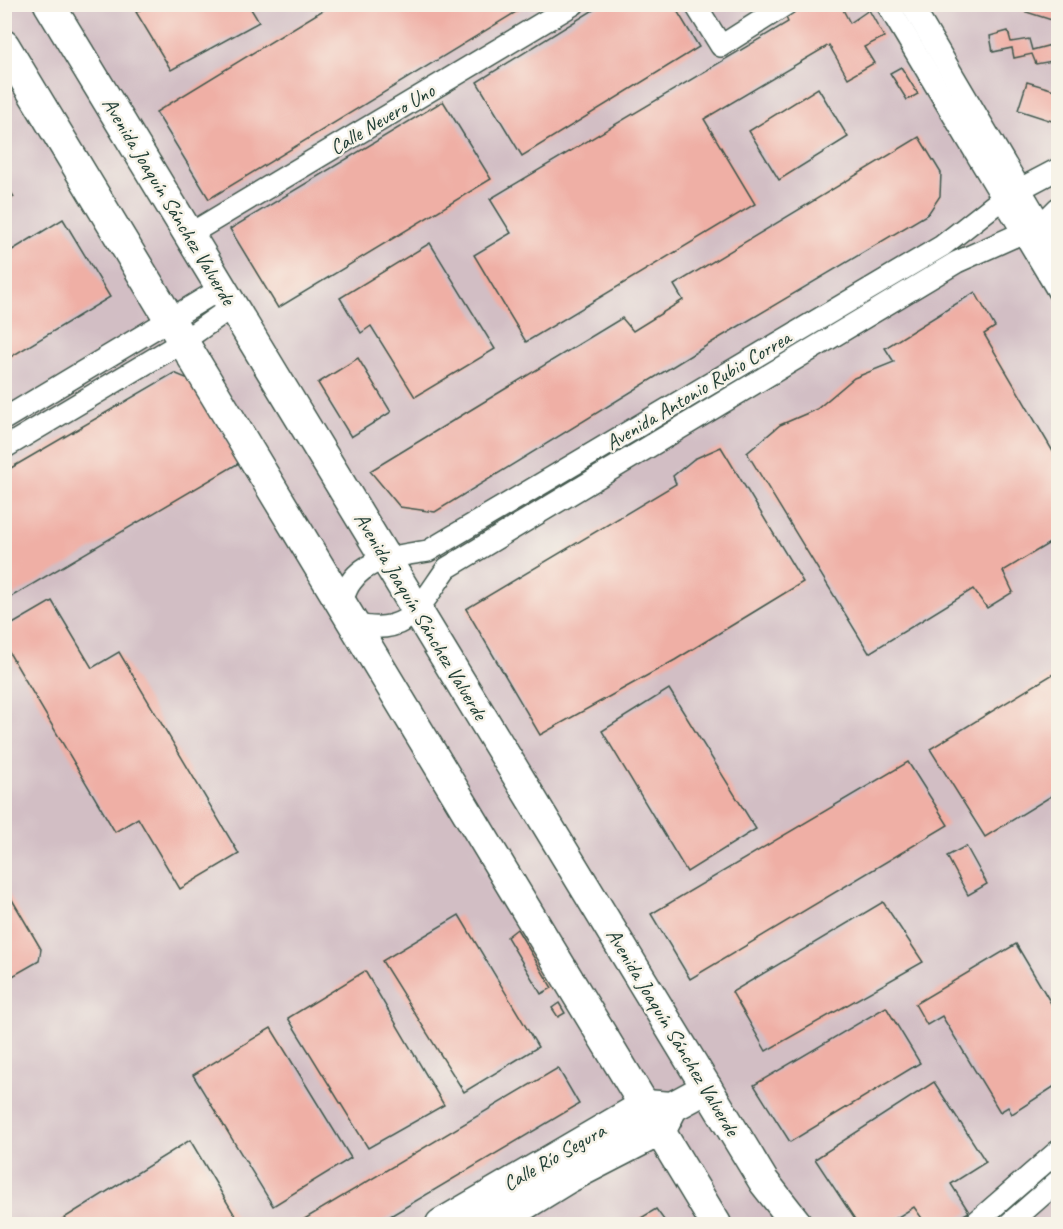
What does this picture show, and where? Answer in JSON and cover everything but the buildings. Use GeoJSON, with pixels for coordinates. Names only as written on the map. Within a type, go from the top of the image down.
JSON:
{"type":"FeatureCollection","features":[{"type":"Feature","properties":{"kind":"main road","name":"Avenida Joaquín Sánchez Valverde"},"geometry":{"type":"LineString","coordinates":[[49,4],[764,1182],[797,1224]]}},
{"type":"Feature","properties":{"kind":"main road"},"geometry":{"type":"LineString","coordinates":[[4,45],[624,1073],[658,1115],[717,1224]]}},
{"type":"Feature","properties":{"kind":"main road"},"geometry":{"type":"LineString","coordinates":[[562,1167],[620,1108],[623,1100],[624,1073]]}},
{"type":"Feature","properties":{"kind":"main road","name":"Calle Río Segura"},"geometry":{"type":"LineString","coordinates":[[441,1224],[562,1167],[707,1088]]}},
{"type":"Feature","properties":{"kind":"main road","name":"Calle Río Segura"},"geometry":{"type":"LineString","coordinates":[[493,1224],[562,1167]]}},
{"type":"Feature","properties":{"kind":"street","name":"Calle Nevero Uno"},"geometry":{"type":"LineString","coordinates":[[190,234],[574,4]]}},
{"type":"Feature","properties":{"kind":"street"},"geometry":{"type":"LineString","coordinates":[[695,4],[721,46],[787,4]]}},
{"type":"Feature","properties":{"kind":"street"},"geometry":{"type":"LineString","coordinates":[[886,4],[1012,193]]}},
{"type":"Feature","properties":{"kind":"street"},"geometry":{"type":"LineString","coordinates":[[911,4],[1032,228],[1059,291]]}},
{"type":"Feature","properties":{"kind":"street"},"geometry":{"type":"LineString","coordinates":[[1052,173],[1058,208]]}},
{"type":"Feature","properties":{"kind":"street","name":"Avenida Antonio Rubio Correa"},"geometry":{"type":"LineString","coordinates":[[1052,173],[1012,193],[942,246],[428,551],[386,558],[366,568],[351,581],[348,614],[376,630],[399,624],[417,610],[447,568],[926,280],[1032,228],[1058,208]]}},
{"type":"Feature","properties":{"kind":"street"},"geometry":{"type":"LineString","coordinates":[[979,217],[982,232],[996,244]]}},
{"type":"Feature","properties":{"kind":"street"},"geometry":{"type":"LineString","coordinates":[[1032,228],[1059,252]]}},
{"type":"Feature","properties":{"kind":"street"},"geometry":{"type":"LineString","coordinates":[[4,448],[227,297]]}},
{"type":"Feature","properties":{"kind":"street"},"geometry":{"type":"LineString","coordinates":[[4,419],[175,331]]}},
{"type":"Feature","properties":{"kind":"street"},"geometry":{"type":"LineString","coordinates":[[974,1224],[1059,1151]]}},
{"type":"Feature","properties":{"kind":"street"},"geometry":{"type":"LineString","coordinates":[[1009,1224],[1059,1181]]}},
{"type":"Feature","properties":{"kind":"shaded area"},"geometry":{"type":"Polygon","coordinates":[[[5,5],[1058,5],[1058,1224],[5,1224],[5,5]]]}}]}
